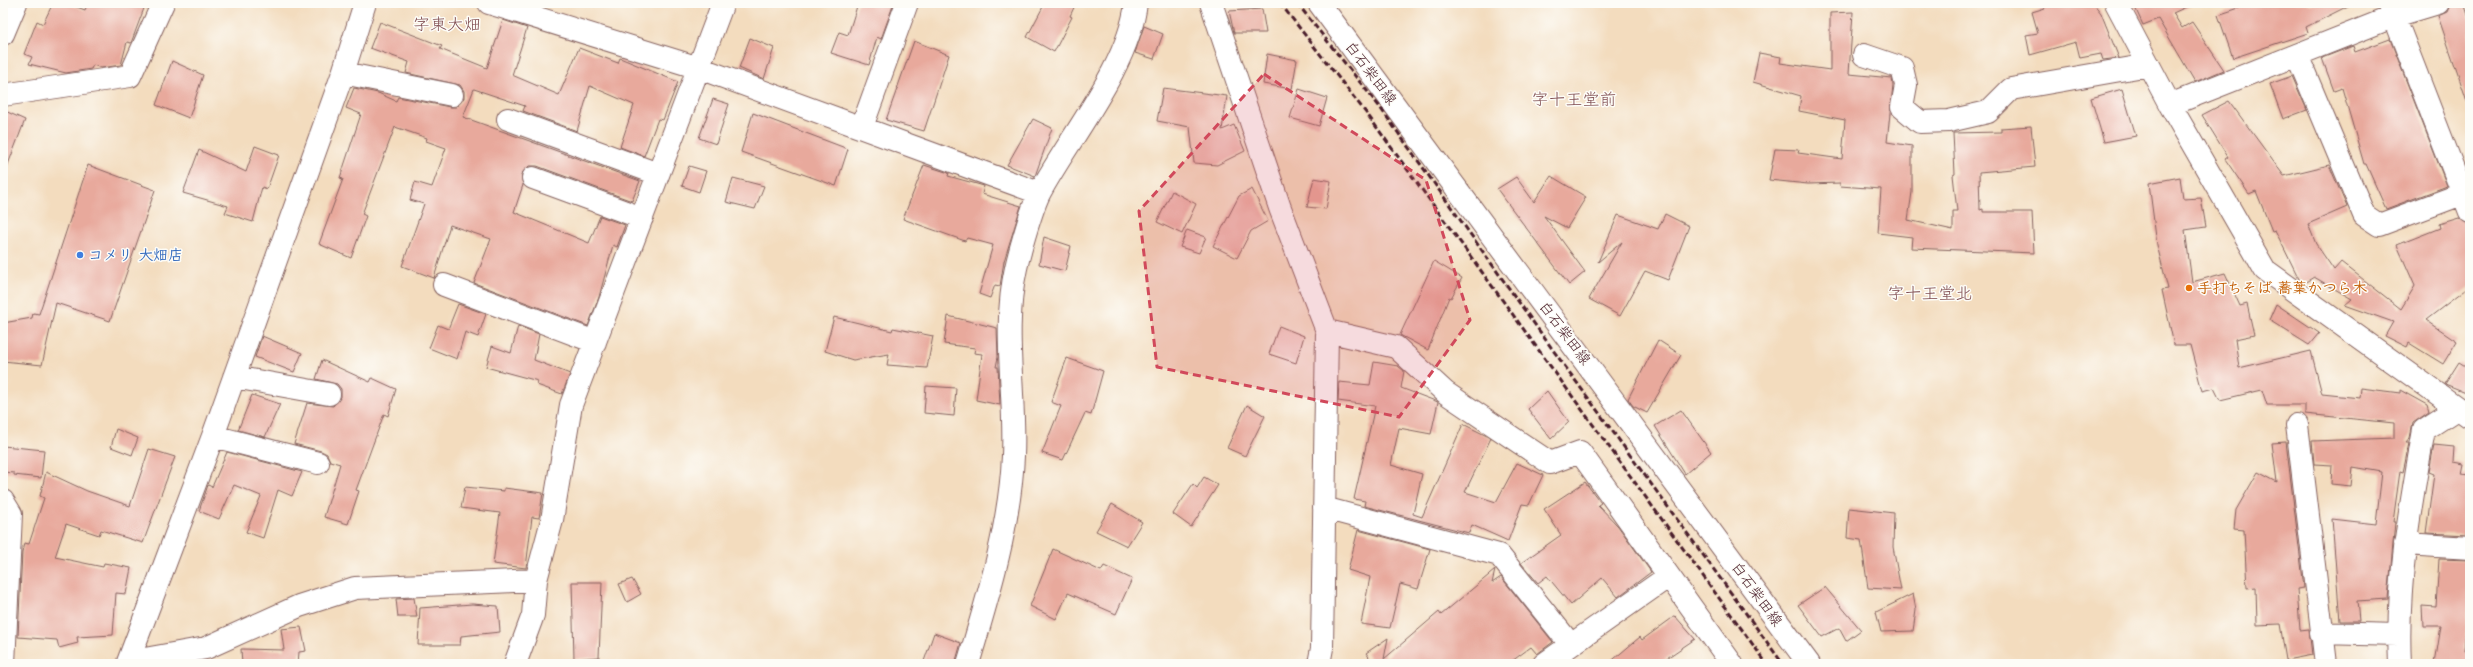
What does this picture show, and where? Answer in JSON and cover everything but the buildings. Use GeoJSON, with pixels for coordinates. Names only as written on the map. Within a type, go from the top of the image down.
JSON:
{"type":"FeatureCollection","features":[{"type":"Feature","properties":{"kind":"main road"},"geometry":{"type":"LineString","coordinates":[[3,34],[16,3]]}},
{"type":"Feature","properties":{"kind":"main road"},"geometry":{"type":"LineString","coordinates":[[3,95],[130,76],[163,3]]}},
{"type":"Feature","properties":{"kind":"main road"},"geometry":{"type":"LineString","coordinates":[[122,663],[213,436],[343,73],[365,3]]}},
{"type":"Feature","properties":{"kind":"main road"},"geometry":{"type":"LineString","coordinates":[[489,3],[699,68],[1039,193]]}},
{"type":"Feature","properties":{"kind":"main road"},"geometry":{"type":"LineString","coordinates":[[515,664],[533,615],[536,580],[552,520],[571,405],[723,3]]}},
{"type":"Feature","properties":{"kind":"main road"},"geometry":{"type":"LineString","coordinates":[[862,127],[907,3]]}},
{"type":"Feature","properties":{"kind":"main road"},"geometry":{"type":"LineString","coordinates":[[968,664],[1005,524],[1014,456],[1011,300],[1016,268],[1039,193],[1111,74],[1134,21],[1136,3]]}},
{"type":"Feature","properties":{"kind":"main road"},"geometry":{"type":"LineString","coordinates":[[1211,3],[1280,208],[1326,331],[1324,508],[1325,659]]}},
{"type":"Feature","properties":{"kind":"main road","name":"白石柴田線"},"geometry":{"type":"LineString","coordinates":[[1319,3],[1809,664]]}},
{"type":"Feature","properties":{"kind":"main road"},"geometry":{"type":"LineString","coordinates":[[2116,3],[2170,105],[2265,270],[2464,413]]}},
{"type":"Feature","properties":{"kind":"main road"},"geometry":{"type":"LineString","coordinates":[[2170,105],[2297,55],[2392,10],[2438,3]]}},
{"type":"Feature","properties":{"kind":"main road"},"geometry":{"type":"LineString","coordinates":[[2297,55],[2364,215],[2379,225],[2467,199],[2392,10]]}},
{"type":"Feature","properties":{"kind":"main road"},"geometry":{"type":"LineString","coordinates":[[1864,55],[1902,68],[1906,85],[1902,107],[1920,122],[1949,121],[1988,112],[2011,89],[2149,65]]}},
{"type":"Feature","properties":{"kind":"main road"},"geometry":{"type":"LineString","coordinates":[[343,73],[452,94]]}},
{"type":"Feature","properties":{"kind":"main road"},"geometry":{"type":"LineString","coordinates":[[508,119],[658,174]]}},
{"type":"Feature","properties":{"kind":"main road"},"geometry":{"type":"LineString","coordinates":[[533,178],[642,218]]}},
{"type":"Feature","properties":{"kind":"main road"},"geometry":{"type":"LineString","coordinates":[[444,285],[595,342]]}},
{"type":"Feature","properties":{"kind":"main road"},"geometry":{"type":"LineString","coordinates":[[1326,331],[1396,347],[1446,393],[1550,463],[1580,452],[1732,664]]}},
{"type":"Feature","properties":{"kind":"main road"},"geometry":{"type":"LineString","coordinates":[[234,377],[330,394]]}},
{"type":"Feature","properties":{"kind":"main road"},"geometry":{"type":"LineString","coordinates":[[2400,664],[2398,635],[2408,517],[2424,430],[2464,413]]}},
{"type":"Feature","properties":{"kind":"main road"},"geometry":{"type":"LineString","coordinates":[[2297,425],[2321,634],[2326,664]]}},
{"type":"Feature","properties":{"kind":"main road"},"geometry":{"type":"LineString","coordinates":[[213,436],[318,463]]}},
{"type":"Feature","properties":{"kind":"main road"},"geometry":{"type":"LineString","coordinates":[[3,501],[11,514],[4,664]]}},
{"type":"Feature","properties":{"kind":"main road"},"geometry":{"type":"LineString","coordinates":[[1324,508],[1499,555],[1571,645]]}},
{"type":"Feature","properties":{"kind":"main road"},"geometry":{"type":"LineString","coordinates":[[2406,544],[2470,548]]}},
{"type":"Feature","properties":{"kind":"main road"},"geometry":{"type":"LineString","coordinates":[[1544,664],[1669,576]]}},
{"type":"Feature","properties":{"kind":"main road"},"geometry":{"type":"LineString","coordinates":[[122,663],[206,648],[299,606],[356,588],[536,580]]}},
{"type":"Feature","properties":{"kind":"main road"},"geometry":{"type":"LineString","coordinates":[[2321,634],[2398,635]]}},
{"type":"Feature","properties":{"kind":"highlighted area"},"geometry":{"type":"Polygon","coordinates":[[[1264,74],[1426,180],[1470,320],[1399,417],[1157,367],[1139,211],[1264,74]]]}},
{"type":"Feature","properties":{"kind":"railway"},"geometry":{"type":"LineString","coordinates":[[1280,3],[1367,114],[1767,664]]}},
{"type":"Feature","properties":{"kind":"railway"},"geometry":{"type":"LineString","coordinates":[[1297,3],[1379,106],[1553,350],[1783,664]]}},
{"type":"Feature","properties":{"kind":"place","name":"コメリ 大畑店"},"geometry":{"type":"Point","coordinates":[80,255]}},
{"type":"Feature","properties":{"kind":"place","name":"手打ちそば 蕎葉かつら木"},"geometry":{"type":"Point","coordinates":[2189,288]}},
{"type":"Feature","properties":{"kind":"district","name":"字東大畑"},"geometry":{"type":"Point","coordinates":[447,24]}},
{"type":"Feature","properties":{"kind":"district","name":"字十王堂前"},"geometry":{"type":"Point","coordinates":[1574,99]}},
{"type":"Feature","properties":{"kind":"district","name":"字十王堂北"},"geometry":{"type":"Point","coordinates":[1930,293]}}]}
